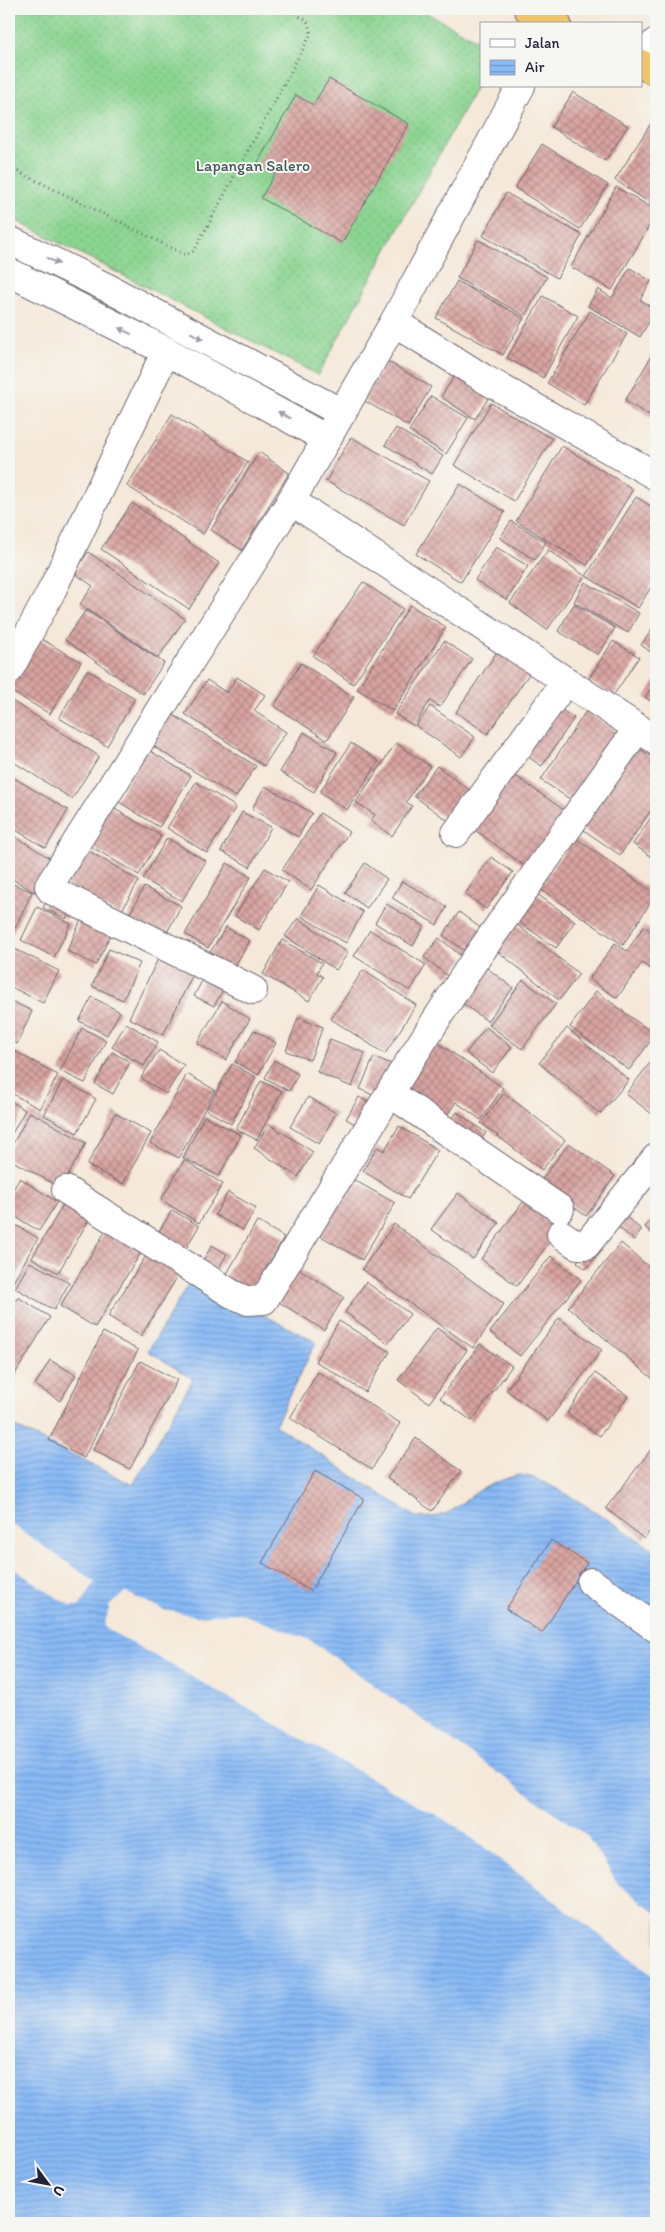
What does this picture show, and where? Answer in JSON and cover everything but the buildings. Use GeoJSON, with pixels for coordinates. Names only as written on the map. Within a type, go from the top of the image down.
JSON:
{"type":"FeatureCollection","features":[{"type":"Feature","properties":{"kind":"highway"},"geometry":{"type":"LineString","coordinates":[[528,9],[552,22]]}},
{"type":"Feature","properties":{"kind":"highway"},"geometry":{"type":"LineString","coordinates":[[642,65],[656,72]]}},
{"type":"Feature","properties":{"kind":"street"},"geometry":{"type":"LineString","coordinates":[[642,63],[656,42]]}},
{"type":"Feature","properties":{"kind":"street"},"geometry":{"type":"LineString","coordinates":[[253,990],[51,890],[49,886],[291,501],[394,322],[520,88]]}},
{"type":"Feature","properties":{"kind":"street"},"geometry":{"type":"LineString","coordinates":[[9,240],[108,288],[342,413]]}},
{"type":"Feature","properties":{"kind":"street"},"geometry":{"type":"LineString","coordinates":[[9,272],[166,351],[327,439]]}},
{"type":"Feature","properties":{"kind":"street"},"geometry":{"type":"LineString","coordinates":[[394,322],[483,378],[654,471]]}},
{"type":"Feature","properties":{"kind":"street"},"geometry":{"type":"LineString","coordinates":[[9,670],[51,592],[166,351]]}},
{"type":"Feature","properties":{"kind":"street"},"geometry":{"type":"LineString","coordinates":[[66,1190],[232,1294],[248,1301],[264,1300],[390,1093],[472,964],[647,734],[291,501]]}},
{"type":"Feature","properties":{"kind":"street"},"geometry":{"type":"LineString","coordinates":[[456,833],[566,681]]}},
{"type":"Feature","properties":{"kind":"street"},"geometry":{"type":"LineString","coordinates":[[390,1093],[560,1222],[577,1245],[586,1245],[656,1158]]}},
{"type":"Feature","properties":{"kind":"street"},"geometry":{"type":"LineString","coordinates":[[591,1582],[656,1628]]}},
{"type":"Feature","properties":{"kind":"path"},"geometry":{"type":"LineString","coordinates":[[9,167],[186,255],[194,251],[311,34],[307,20],[285,9]]}},
{"type":"Feature","properties":{"kind":"green space","name":"Lapangan Salero"},"geometry":{"type":"Polygon","coordinates":[[[9,9],[419,9],[480,41],[480,80],[318,375],[9,217],[9,9]]]}},
{"type":"Feature","properties":{"kind":"water"},"geometry":{"type":"Polygon","coordinates":[[[192,1278],[316,1342],[275,1425],[416,1517],[438,1516],[446,1513],[484,1488],[507,1478],[520,1475],[549,1485],[568,1495],[656,1551],[656,2223],[9,2223],[9,1424],[133,1485],[193,1379],[148,1351],[192,1278]]]}},
{"type":"Feature","properties":{"kind":"pier"},"geometry":{"type":"Polygon","coordinates":[[[9,1522],[95,1582],[80,1606],[70,1606],[9,1566],[9,1522]]]}},
{"type":"Feature","properties":{"kind":"pier"},"geometry":{"type":"Polygon","coordinates":[[[125,1592],[164,1610],[196,1616],[240,1613],[310,1640],[587,1836],[618,1884],[656,1913],[656,1978],[457,1827],[104,1627],[110,1605],[125,1592]]]}}]}
